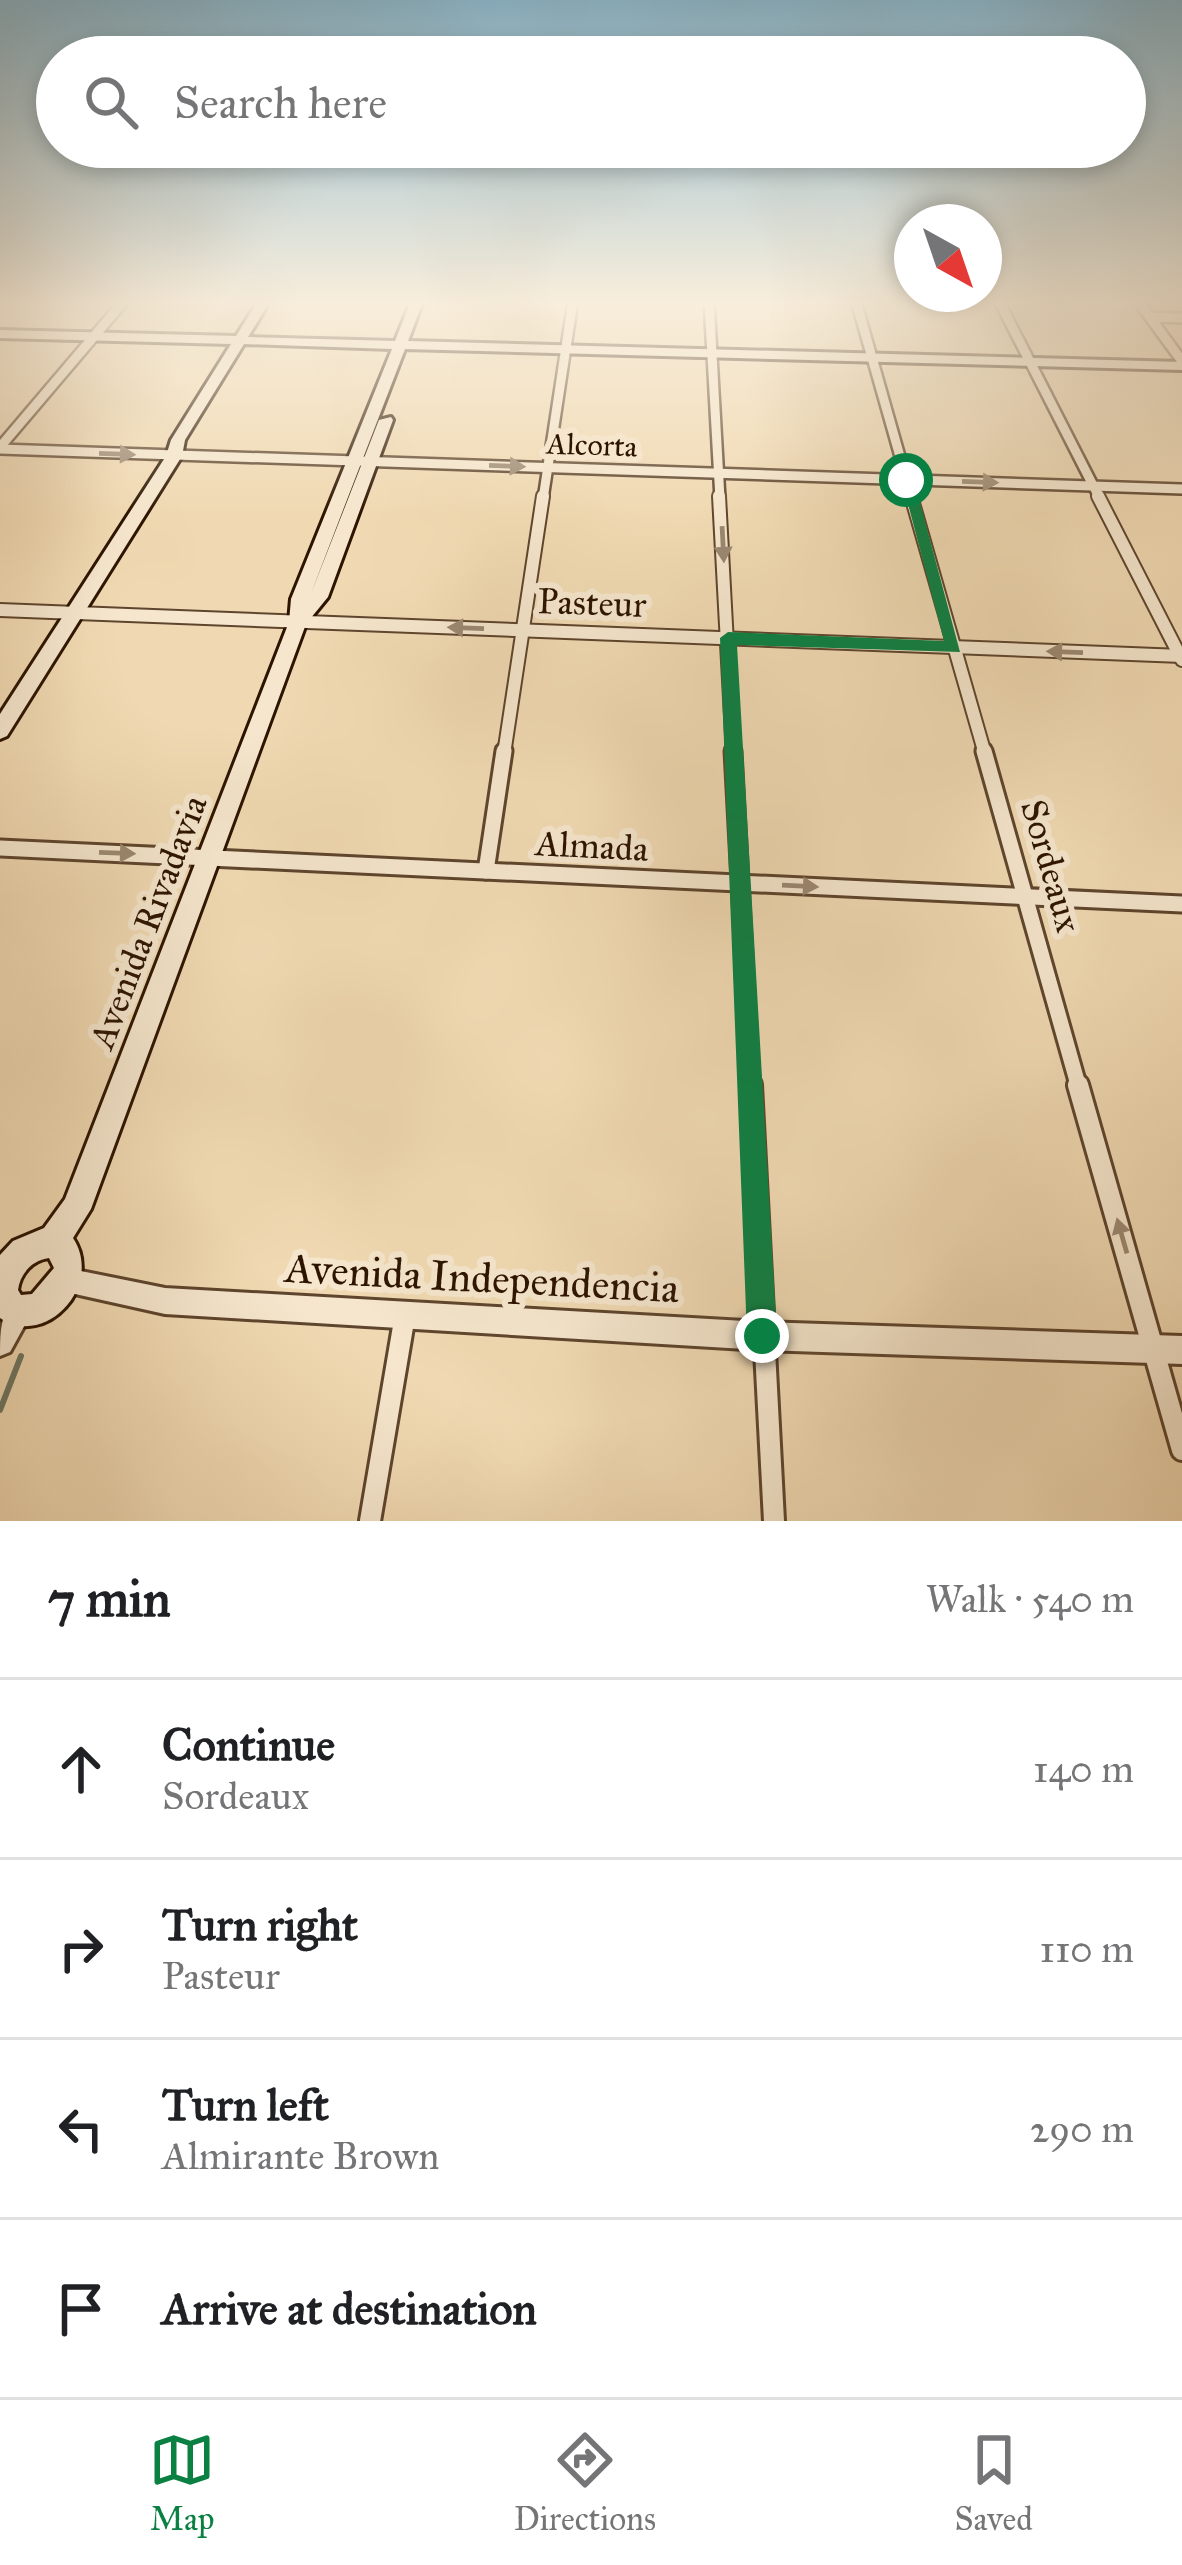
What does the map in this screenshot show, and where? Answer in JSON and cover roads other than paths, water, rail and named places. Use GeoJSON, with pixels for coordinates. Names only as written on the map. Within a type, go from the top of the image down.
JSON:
{"type":"FeatureCollection","features":[{"type":"Feature","properties":{"kind":"main road"},"geometry":{"type":"LineString","coordinates":[[0,730],[174,456],[190,442],[228,372]]}},
{"type":"Feature","properties":{"kind":"main road","name":"Avenida Rivadavia"},"geometry":{"type":"LineString","coordinates":[[26,1246],[76,1209],[298,622],[319,597],[362,461],[397,372]]}},
{"type":"Feature","properties":{"kind":"main road"},"geometry":{"type":"LineString","coordinates":[[26,1246],[68,1255],[66,1281],[41,1308],[7,1305],[5,1274],[26,1246]]}},
{"type":"Feature","properties":{"kind":"street"},"geometry":{"type":"LineString","coordinates":[[0,448],[64,372]]}},
{"type":"Feature","properties":{"kind":"street"},"geometry":{"type":"LineString","coordinates":[[486,871],[563,372]]}},
{"type":"Feature","properties":{"kind":"street"},"geometry":{"type":"LineString","coordinates":[[713,372],[774,1521]]}},
{"type":"Feature","properties":{"kind":"street","name":"Sordeaux"},"geometry":{"type":"LineString","coordinates":[[876,372],[1025,897],[1168,1349],[1182,1450]]}},
{"type":"Feature","properties":{"kind":"street"},"geometry":{"type":"LineString","coordinates":[[1035,372],[1181,658]]}},
{"type":"Feature","properties":{"kind":"street","name":"Alcorta"},"geometry":{"type":"LineString","coordinates":[[0,448],[1182,489]]}},
{"type":"Feature","properties":{"kind":"street","name":"Pasteur"},"geometry":{"type":"LineString","coordinates":[[0,610],[1181,658]]}},
{"type":"Feature","properties":{"kind":"street","name":"Almada"},"geometry":{"type":"LineString","coordinates":[[0,848],[1182,904]]}},
{"type":"Feature","properties":{"kind":"street","name":"Avenida Independencia"},"geometry":{"type":"LineString","coordinates":[[66,1281],[165,1301],[762,1336],[1168,1349]]}},
{"type":"Feature","properties":{"kind":"street"},"geometry":{"type":"LineString","coordinates":[[0,1342],[7,1305]]}},
{"type":"Feature","properties":{"kind":"street"},"geometry":{"type":"LineString","coordinates":[[370,1521],[405,1315]]}},
{"type":"Feature","properties":{"kind":"waterway"},"geometry":{"type":"LineString","coordinates":[[0,1410],[21,1356]]}}]}
